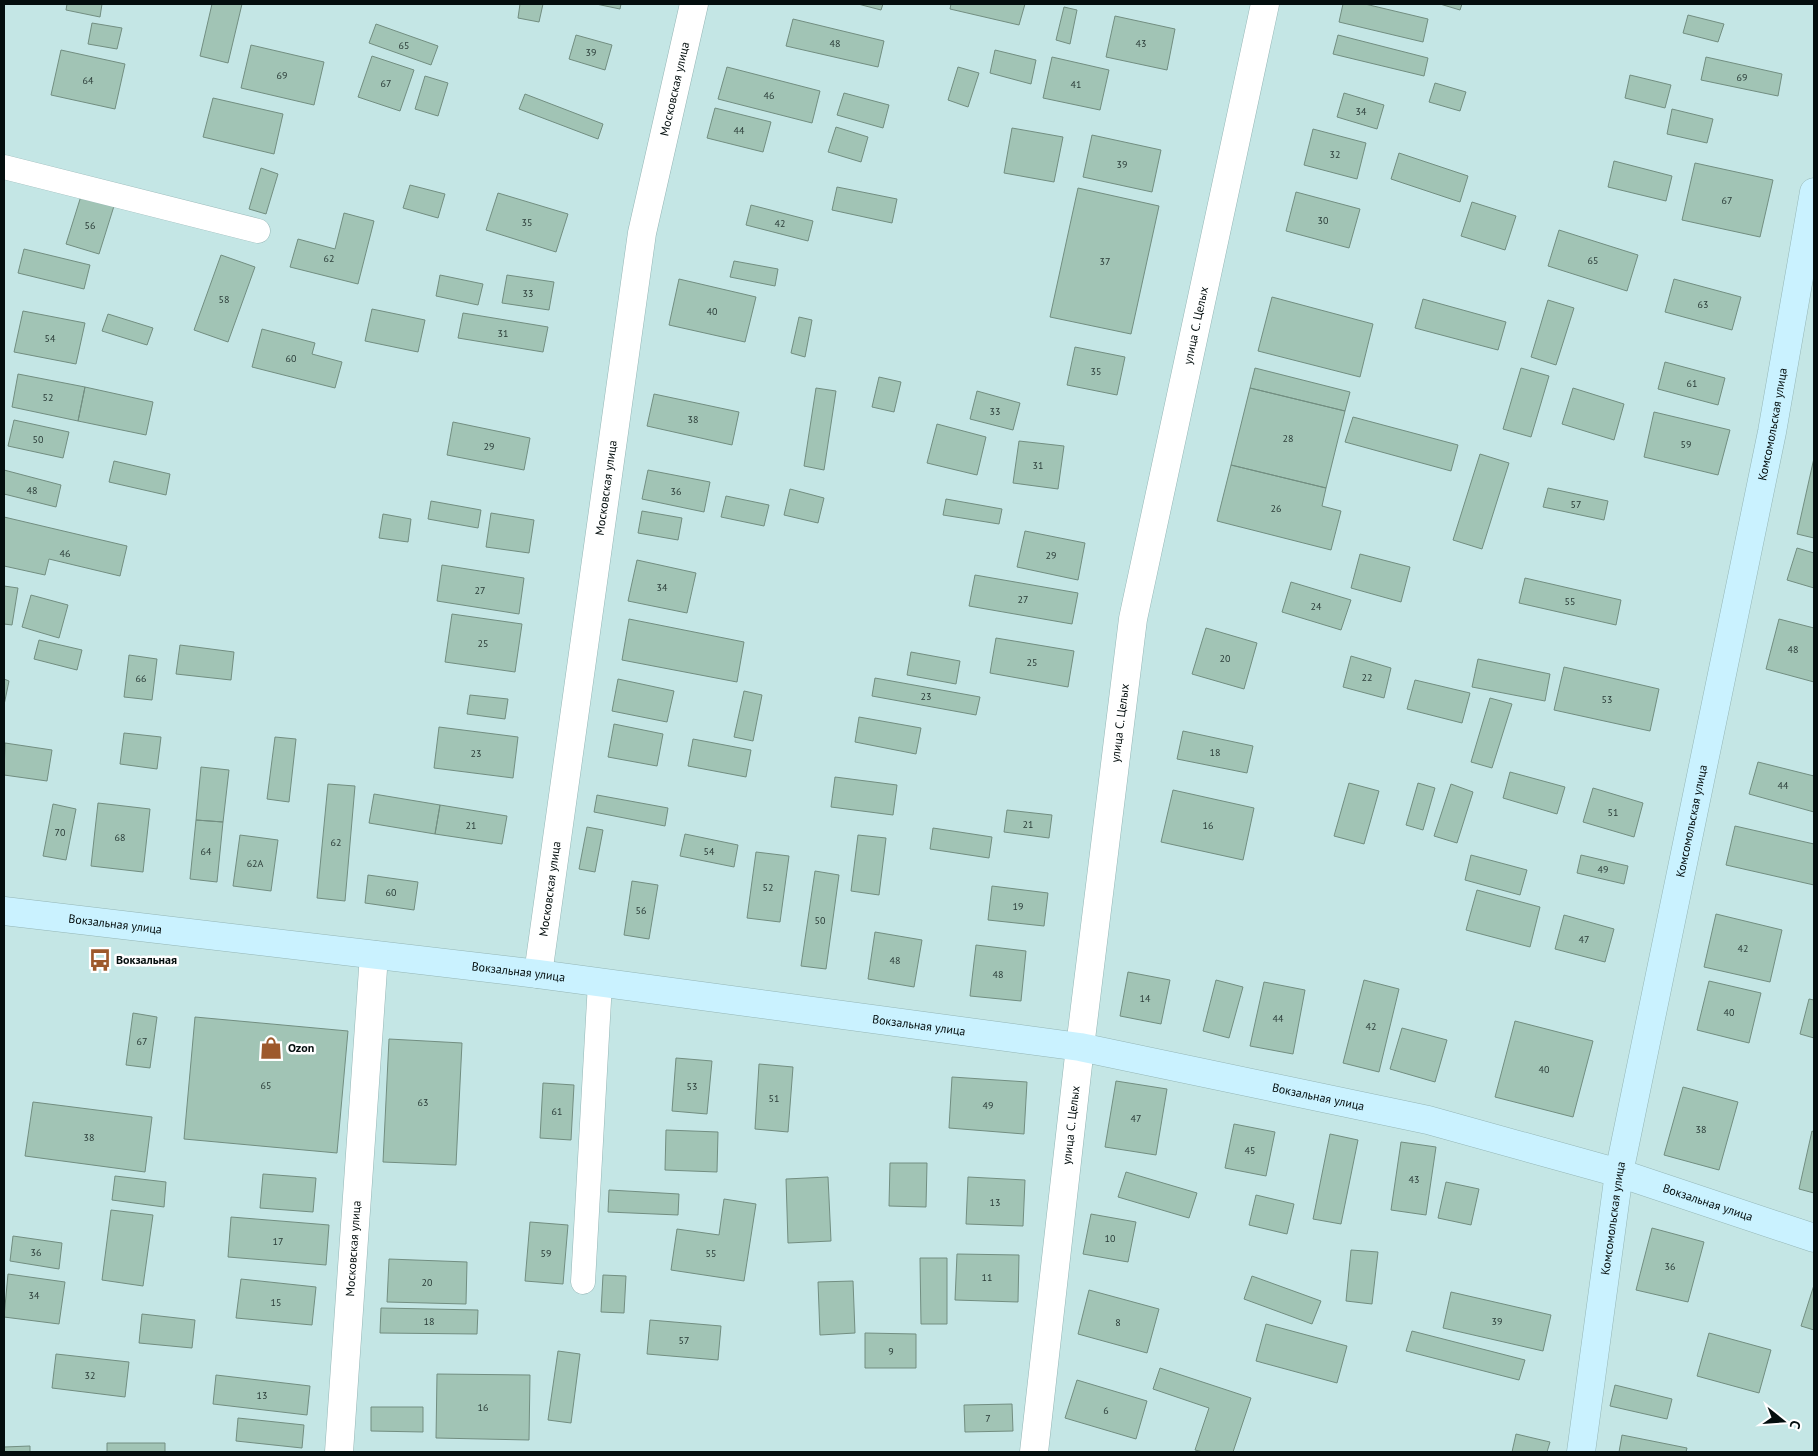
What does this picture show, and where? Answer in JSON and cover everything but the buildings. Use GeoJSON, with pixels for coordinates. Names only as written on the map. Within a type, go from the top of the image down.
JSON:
{"type":"FeatureCollection","features":[{"type":"Feature","properties":{"kind":"main road","name":"Комсомольская улица"},"geometry":{"type":"LineString","coordinates":[[1581,1452],[1619,1173],[1772,432],[1814,192]]}},
{"type":"Feature","properties":{"kind":"main road","name":"Вокзальная улица"},"geometry":{"type":"LineString","coordinates":[[4,911],[538,974],[1080,1047],[1428,1120],[1619,1173],[1814,1238]]}},
{"type":"Feature","properties":{"kind":"street","name":"Московская улица"},"geometry":{"type":"LineString","coordinates":[[538,974],[642,233],[694,4]]}},
{"type":"Feature","properties":{"kind":"street","name":"улица С. Целых"},"geometry":{"type":"LineString","coordinates":[[1034,1452],[1080,1047],[1133,619],[1265,4]]}},
{"type":"Feature","properties":{"kind":"street","name":"Московская улица"},"geometry":{"type":"LineString","coordinates":[[339,1452],[374,955]]}},
{"type":"Feature","properties":{"kind":"lane"},"geometry":{"type":"LineString","coordinates":[[4,167],[258,231]]}},
{"type":"Feature","properties":{"kind":"lane"},"geometry":{"type":"LineString","coordinates":[[582,1282],[600,982]]}},
{"type":"Feature","properties":{"kind":"place","name":"Вокзальная"},"geometry":{"type":"Point","coordinates":[100,960]}},
{"type":"Feature","properties":{"kind":"place","name":"Ozon"},"geometry":{"type":"Point","coordinates":[271,1048]}}]}
